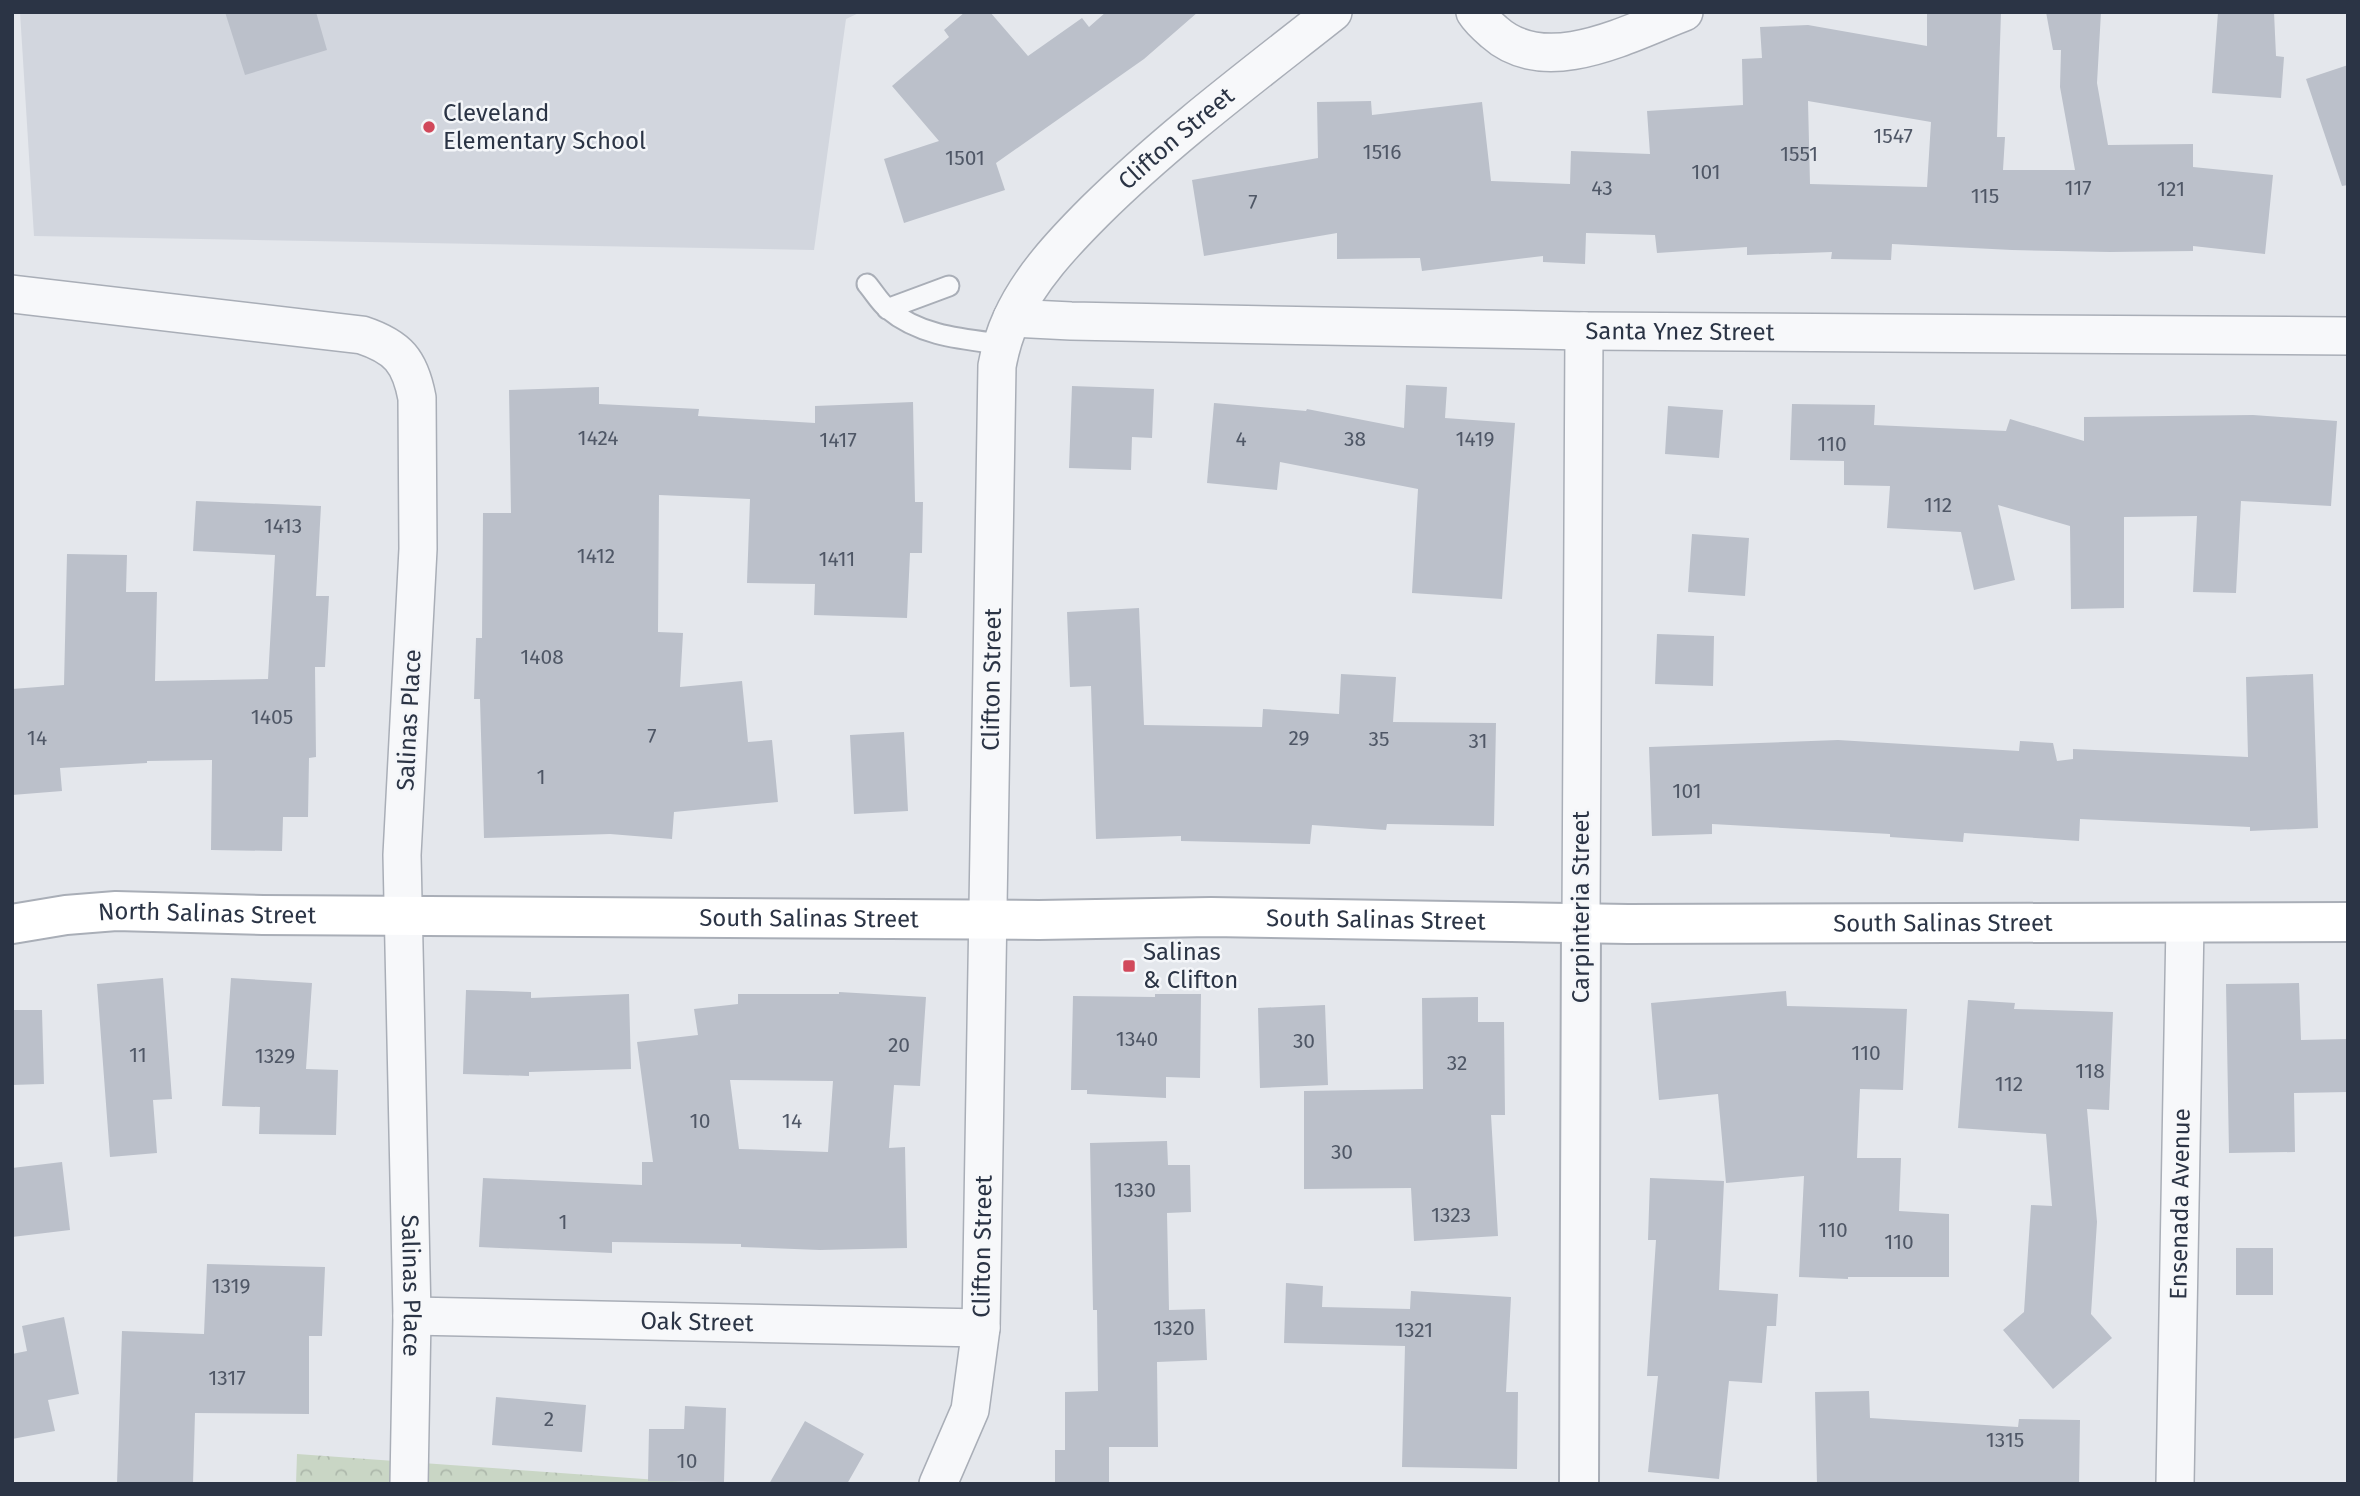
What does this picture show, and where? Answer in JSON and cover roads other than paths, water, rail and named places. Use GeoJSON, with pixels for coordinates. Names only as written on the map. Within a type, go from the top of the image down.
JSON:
{"type":"FeatureCollection","features":[{"type":"Feature","properties":{"kind":"main road","name":"North Salinas Street"},"geometry":{"type":"LineString","coordinates":[[12,924],[66,915],[116,912],[404,916]]}},
{"type":"Feature","properties":{"kind":"main road","name":"South Salinas Street"},"geometry":{"type":"LineString","coordinates":[[404,916],[989,919],[1211,917],[1581,923],[2348,922]]}},
{"type":"Feature","properties":{"kind":"street","name":"Clifton Street"},"geometry":{"type":"LineString","coordinates":[[938,1484],[970,1410],[981,1328],[997,366],[1007,331],[1035,279],[1070,236],[1126,180],[1176,136],[1334,12]]}},
{"type":"Feature","properties":{"kind":"street"},"geometry":{"type":"LineString","coordinates":[[1475,12],[1502,39],[1525,49],[1564,53],[1600,45],[1684,12]]}},
{"type":"Feature","properties":{"kind":"street","name":"Salinas Place"},"geometry":{"type":"LineString","coordinates":[[12,294],[362,335],[381,342],[400,355],[413,376],[417,412],[418,549],[402,855],[412,1315],[409,1484]]}},
{"type":"Feature","properties":{"kind":"street","name":"Santa Ynez Street"},"geometry":{"type":"LineString","coordinates":[[1007,331],[1085,322],[1584,331],[2348,336]]}},
{"type":"Feature","properties":{"kind":"street","name":"Carpinteria Street"},"geometry":{"type":"LineString","coordinates":[[1579,1484],[1584,331]]}},
{"type":"Feature","properties":{"kind":"street","name":"Ensenada Avenue"},"geometry":{"type":"LineString","coordinates":[[2175,1484],[2185,923]]}},
{"type":"Feature","properties":{"kind":"street","name":"Oak Street"},"geometry":{"type":"LineString","coordinates":[[412,1315],[981,1328]]}},
{"type":"Feature","properties":{"kind":"lane"},"geometry":{"type":"LineString","coordinates":[[867,284],[887,309],[916,327],[955,338],[1007,331]]}},
{"type":"Feature","properties":{"kind":"lane"},"geometry":{"type":"LineString","coordinates":[[887,309],[949,286]]}},
{"type":"Feature","properties":{"kind":"place","name":"Cleveland Elementary School"},"geometry":{"type":"Point","coordinates":[429,127]}},
{"type":"Feature","properties":{"kind":"place","name":"Salinas & Clifton"},"geometry":{"type":"Point","coordinates":[1129,966]}}]}
